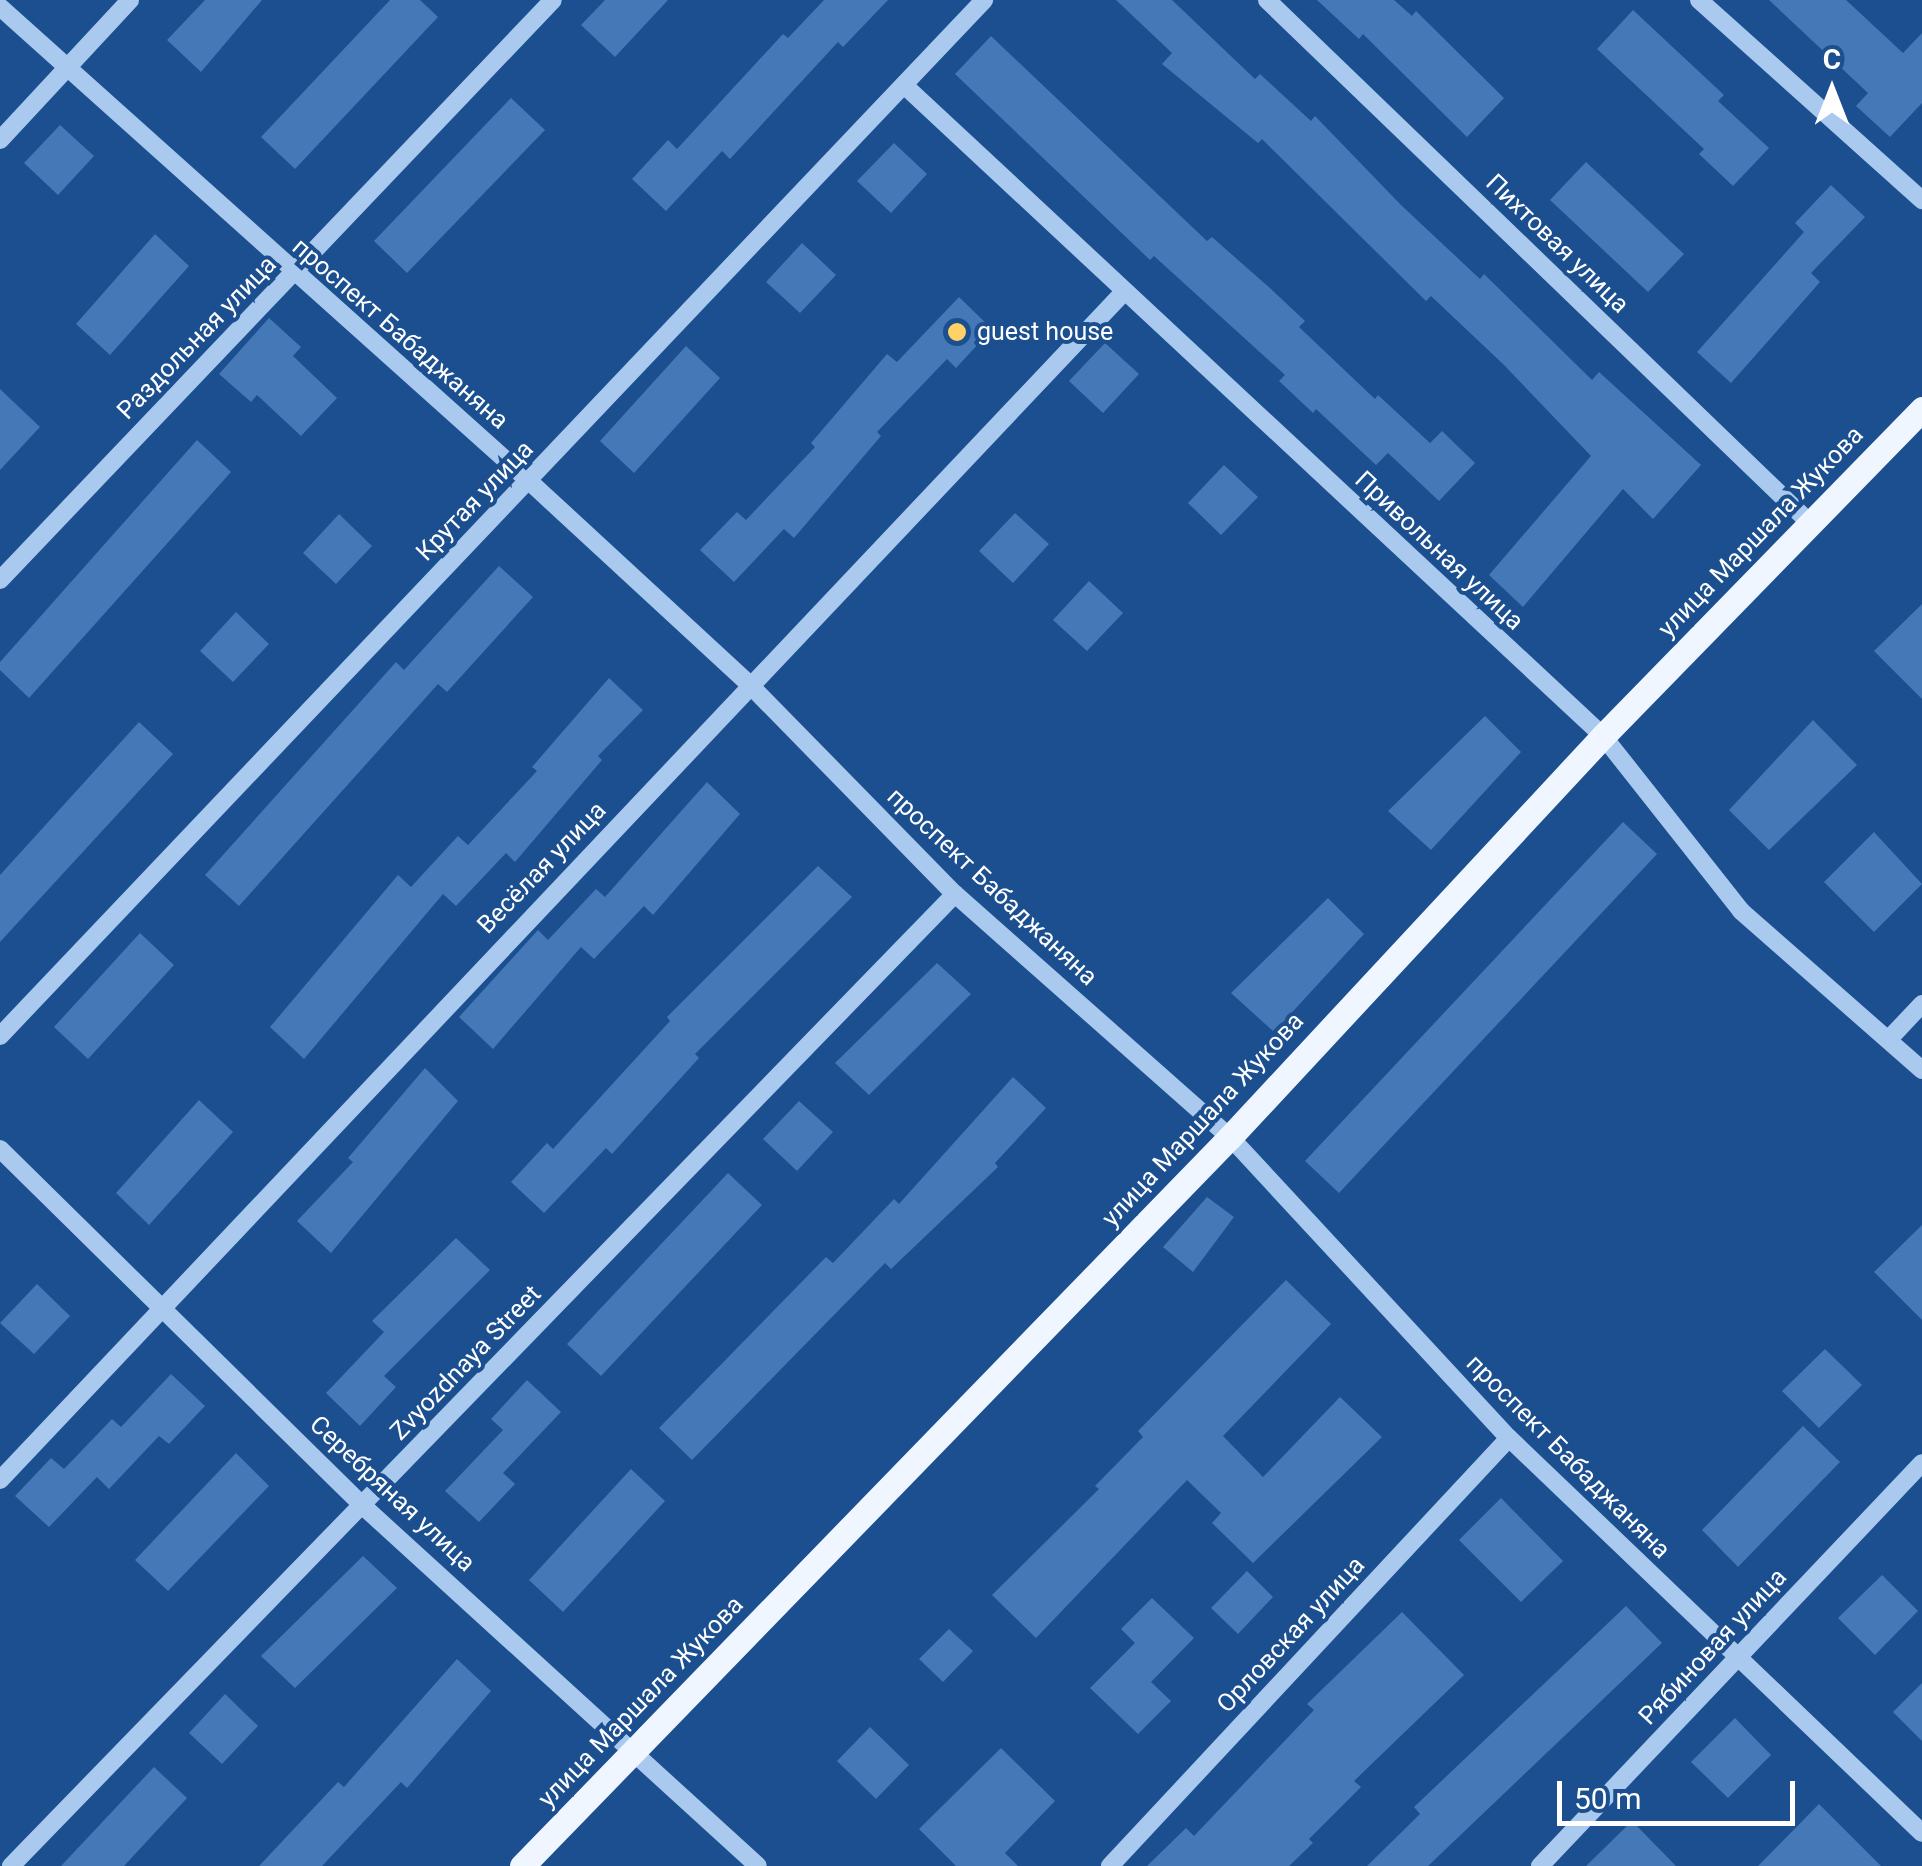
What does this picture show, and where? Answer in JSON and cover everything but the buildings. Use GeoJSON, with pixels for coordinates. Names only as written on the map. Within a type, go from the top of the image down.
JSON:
{"type":"FeatureCollection","features":[{"type":"Feature","properties":{"kind":"main road","name":"улица Маршала Жукова"},"geometry":{"type":"LineString","coordinates":[[522,1866],[1230,1138],[1603,736],[1922,409]]}},
{"type":"Feature","properties":{"kind":"street"},"geometry":{"type":"LineString","coordinates":[[0,140],[130,0]]}},
{"type":"Feature","properties":{"kind":"street","name":"Раздольная улица"},"geometry":{"type":"LineString","coordinates":[[0,580],[553,0]]}},
{"type":"Feature","properties":{"kind":"street","name":"Крутая улица"},"geometry":{"type":"LineString","coordinates":[[0,1036],[984,0]]}},
{"type":"Feature","properties":{"kind":"street","name":"Пихтовая улица"},"geometry":{"type":"LineString","coordinates":[[1267,0],[1812,524]]}},
{"type":"Feature","properties":{"kind":"street"},"geometry":{"type":"LineString","coordinates":[[1699,0],[1922,200]]}},
{"type":"Feature","properties":{"kind":"street","name":"проспект Бабаджаняна"},"geometry":{"type":"LineString","coordinates":[[0,7],[293,274],[529,481],[750,685],[955,894],[1230,1138],[1509,1438],[1922,1833]]}},
{"type":"Feature","properties":{"kind":"street","name":"Привольная улица"},"geometry":{"type":"LineString","coordinates":[[904,85],[1603,736],[1742,911],[1922,1070]]}},
{"type":"Feature","properties":{"kind":"street","name":"Весёлая улица"},"geometry":{"type":"LineString","coordinates":[[0,1480],[162,1304],[1124,293]]}},
{"type":"Feature","properties":{"kind":"street","name":"Zvyozdnaya Street"},"geometry":{"type":"LineString","coordinates":[[12,1866],[955,894]]}},
{"type":"Feature","properties":{"kind":"street"},"geometry":{"type":"LineString","coordinates":[[1889,1040],[1922,1004]]}},
{"type":"Feature","properties":{"kind":"street","name":"Серебряная улица"},"geometry":{"type":"LineString","coordinates":[[0,1150],[162,1304],[363,1506],[758,1866]]}},
{"type":"Feature","properties":{"kind":"street","name":"Орловская улица"},"geometry":{"type":"LineString","coordinates":[[1110,1866],[1509,1438]]}},
{"type":"Feature","properties":{"kind":"street","name":"Рябиновая улица"},"geometry":{"type":"LineString","coordinates":[[1540,1866],[1922,1463]]}},
{"type":"Feature","properties":{"kind":"place","name":"guest house"},"geometry":{"type":"Point","coordinates":[957,332]}}]}
